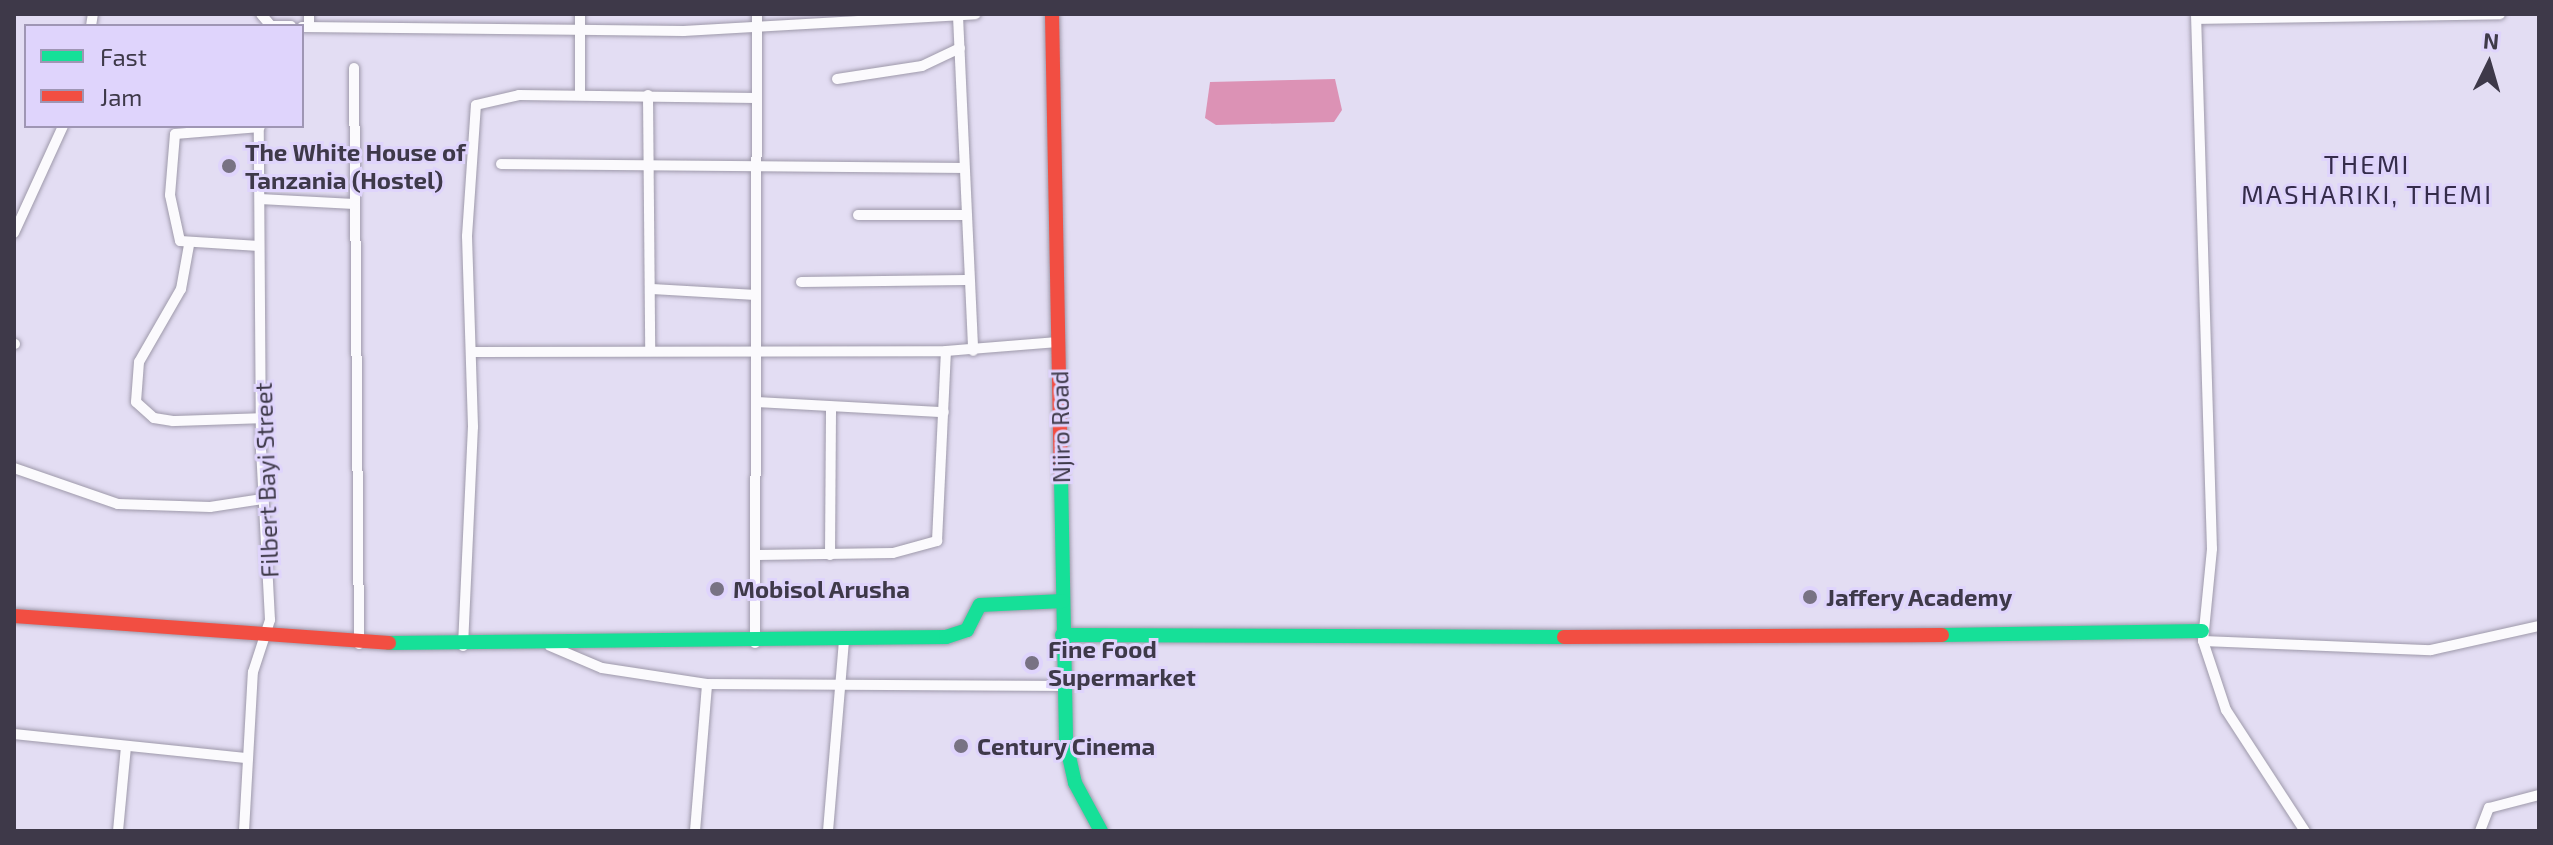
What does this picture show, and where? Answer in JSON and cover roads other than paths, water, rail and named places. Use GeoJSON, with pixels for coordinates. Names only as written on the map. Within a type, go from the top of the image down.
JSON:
{"type":"FeatureCollection","features":[{"type":"Feature","properties":{"kind":"street"},"geometry":{"type":"LineString","coordinates":[[309,14],[305,27],[580,30],[757,28],[976,14]]}},
{"type":"Feature","properties":{"kind":"street"},"geometry":{"type":"LineString","coordinates":[[474,14],[474,27]]}},
{"type":"Feature","properties":{"kind":"street"},"geometry":{"type":"LineString","coordinates":[[580,14],[580,94]]}},
{"type":"Feature","properties":{"kind":"street"},"geometry":{"type":"LineString","coordinates":[[755,643],[757,14]]}},
{"type":"Feature","properties":{"kind":"street","name":"Njiro Road"},"geometry":{"type":"LineString","coordinates":[[1052,14],[1062,635],[1067,755],[1101,831]]}},
{"type":"Feature","properties":{"kind":"street"},"geometry":{"type":"LineString","coordinates":[[2305,831],[2226,710],[2203,636],[2212,549],[2196,16],[2500,14]]}},
{"type":"Feature","properties":{"kind":"street"},"geometry":{"type":"LineString","coordinates":[[958,16],[963,215],[973,351]]}},
{"type":"Feature","properties":{"kind":"street"},"geometry":{"type":"LineString","coordinates":[[837,79],[922,66],[960,48]]}},
{"type":"Feature","properties":{"kind":"street"},"geometry":{"type":"LineString","coordinates":[[354,68],[359,644]]}},
{"type":"Feature","properties":{"kind":"street"},"geometry":{"type":"LineString","coordinates":[[463,646],[473,352],[467,236],[476,105],[493,96],[580,94],[756,98]]}},
{"type":"Feature","properties":{"kind":"street"},"geometry":{"type":"LineString","coordinates":[[648,95],[652,289],[650,349]]}},
{"type":"Feature","properties":{"kind":"street"},"geometry":{"type":"LineString","coordinates":[[14,233],[62,128]]}},
{"type":"Feature","properties":{"kind":"street"},"geometry":{"type":"LineString","coordinates":[[239,128],[175,134],[171,218],[176,237],[189,245],[259,246]]}},
{"type":"Feature","properties":{"kind":"street","name":"Filbert Bayi Street"},"geometry":{"type":"LineString","coordinates":[[244,831],[253,672],[267,636],[262,499],[260,128]]}},
{"type":"Feature","properties":{"kind":"street"},"geometry":{"type":"LineString","coordinates":[[501,164],[651,168],[962,168]]}},
{"type":"Feature","properties":{"kind":"street"},"geometry":{"type":"LineString","coordinates":[[260,199],[354,204]]}},
{"type":"Feature","properties":{"kind":"street"},"geometry":{"type":"LineString","coordinates":[[858,215],[963,215]]}},
{"type":"Feature","properties":{"kind":"street"},"geometry":{"type":"LineString","coordinates":[[189,245],[181,289],[139,362],[136,402],[154,418],[173,421],[262,418]]}},
{"type":"Feature","properties":{"kind":"street"},"geometry":{"type":"LineString","coordinates":[[801,282],[966,280]]}},
{"type":"Feature","properties":{"kind":"street"},"geometry":{"type":"LineString","coordinates":[[652,289],[756,295]]}},
{"type":"Feature","properties":{"kind":"street"},"geometry":{"type":"LineString","coordinates":[[473,352],[650,349],[973,351],[1058,342]]}},
{"type":"Feature","properties":{"kind":"street"},"geometry":{"type":"LineString","coordinates":[[757,555],[893,553],[940,537],[946,351]]}},
{"type":"Feature","properties":{"kind":"street"},"geometry":{"type":"LineString","coordinates":[[757,402],[944,412]]}},
{"type":"Feature","properties":{"kind":"street"},"geometry":{"type":"LineString","coordinates":[[830,555],[831,407]]}},
{"type":"Feature","properties":{"kind":"street"},"geometry":{"type":"LineString","coordinates":[[14,468],[118,504],[210,507],[262,499]]}},
{"type":"Feature","properties":{"kind":"street"},"geometry":{"type":"LineString","coordinates":[[14,616],[359,644],[755,643],[946,637],[967,630],[980,605],[1063,601]]}},
{"type":"Feature","properties":{"kind":"street"},"geometry":{"type":"LineString","coordinates":[[1062,635],[2203,636],[2431,650],[2539,626]]}},
{"type":"Feature","properties":{"kind":"street"},"geometry":{"type":"LineString","coordinates":[[828,831],[844,640]]}},
{"type":"Feature","properties":{"kind":"street"},"geometry":{"type":"LineString","coordinates":[[544,644],[602,668],[707,684],[1066,686]]}},
{"type":"Feature","properties":{"kind":"street"},"geometry":{"type":"LineString","coordinates":[[695,831],[707,684]]}},
{"type":"Feature","properties":{"kind":"street"},"geometry":{"type":"LineString","coordinates":[[14,734],[248,758]]}},
{"type":"Feature","properties":{"kind":"street"},"geometry":{"type":"LineString","coordinates":[[118,831],[126,747]]}},
{"type":"Feature","properties":{"kind":"street"},"geometry":{"type":"LineString","coordinates":[[2480,831],[2489,808],[2539,795]]}},
{"type":"Feature","properties":{"kind":"place","name":"The White House of Tanzania (Hostel)"},"geometry":{"type":"Point","coordinates":[229,166]}},
{"type":"Feature","properties":{"kind":"place","name":"Mobisol Arusha"},"geometry":{"type":"Point","coordinates":[717,589]}},
{"type":"Feature","properties":{"kind":"place","name":"Jaffery Academy"},"geometry":{"type":"Point","coordinates":[1810,597]}},
{"type":"Feature","properties":{"kind":"place","name":"Fine Food Supermarket"},"geometry":{"type":"Point","coordinates":[1032,663]}},
{"type":"Feature","properties":{"kind":"place","name":"Century Cinema"},"geometry":{"type":"Point","coordinates":[961,746]}},
{"type":"Feature","properties":{"kind":"district","name":"THEMI MASHARIKI, THEMI"},"geometry":{"type":"Point","coordinates":[2367,179]}}]}
